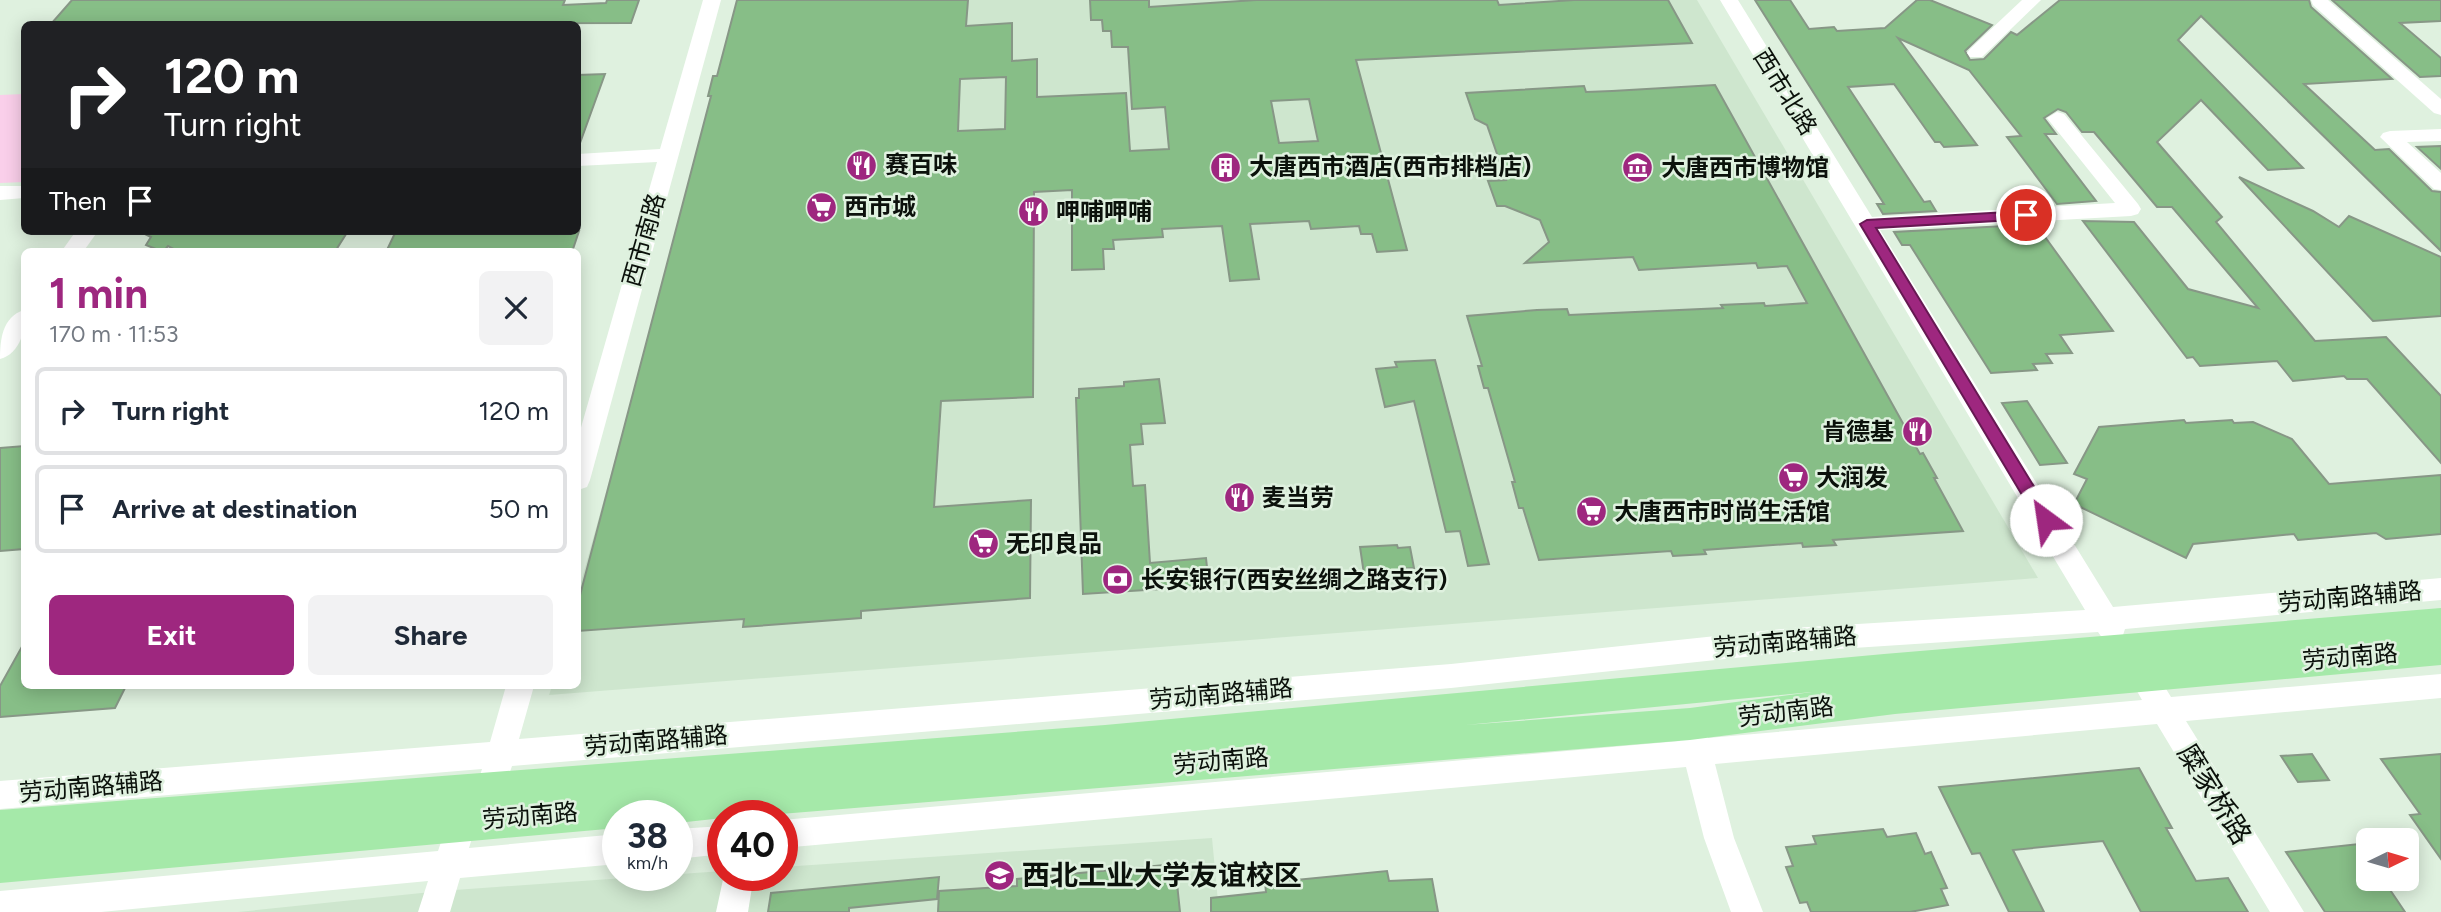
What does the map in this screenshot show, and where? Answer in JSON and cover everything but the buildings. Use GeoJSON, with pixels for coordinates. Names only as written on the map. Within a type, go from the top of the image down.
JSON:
{"type":"FeatureCollection","features":[{"type":"Feature","properties":{"kind":"main road","name":"劳动南路"},"geometry":{"type":"LineString","coordinates":[[798,803],[1693,738],[1895,698],[2133,663],[2441,623]]}},
{"type":"Feature","properties":{"kind":"main road","name":"劳动南路"},"geometry":{"type":"LineString","coordinates":[[0,828],[2133,663],[2441,650]]}},
{"type":"Feature","properties":{"kind":"main road","name":"劳动南路"},"geometry":{"type":"LineString","coordinates":[[0,864],[462,822],[707,808]]}},
{"type":"Feature","properties":{"kind":"street","name":"西市南路"},"geometry":{"type":"LineString","coordinates":[[581,469],[712,0]]}},
{"type":"Feature","properties":{"kind":"street","name":"西市北路"},"geometry":{"type":"LineString","coordinates":[[1729,0],[2133,663]]}},
{"type":"Feature","properties":{"kind":"street"},"geometry":{"type":"LineString","coordinates":[[1976,53],[2032,0]]}},
{"type":"Feature","properties":{"kind":"street"},"geometry":{"type":"LineString","coordinates":[[2319,1],[2441,109]]}},
{"type":"Feature","properties":{"kind":"street"},"geometry":{"type":"LineString","coordinates":[[1867,224],[2131,209],[2057,118]]}},
{"type":"Feature","properties":{"kind":"street"},"geometry":{"type":"LineString","coordinates":[[2441,135],[2390,137],[2441,184]]}},
{"type":"Feature","properties":{"kind":"street"},"geometry":{"type":"LineString","coordinates":[[581,160],[668,155]]}},
{"type":"Feature","properties":{"kind":"street"},"geometry":{"type":"LineString","coordinates":[[0,193],[21,192]]}},
{"type":"Feature","properties":{"kind":"street"},"geometry":{"type":"LineString","coordinates":[[0,351],[21,322]]}},
{"type":"Feature","properties":{"kind":"street","name":"劳动南路辅路"},"geometry":{"type":"LineString","coordinates":[[0,795],[1451,676],[1792,640],[2106,619],[2441,589]]}},
{"type":"Feature","properties":{"kind":"street","name":"糜家桥路"},"geometry":{"type":"LineString","coordinates":[[2133,663],[2288,912]]}},
{"type":"Feature","properties":{"kind":"street"},"geometry":{"type":"LineString","coordinates":[[798,833],[1693,738],[2164,710],[2441,686]]}},
{"type":"Feature","properties":{"kind":"street"},"geometry":{"type":"LineString","coordinates":[[491,789],[519,689]]}},
{"type":"Feature","properties":{"kind":"street"},"geometry":{"type":"LineString","coordinates":[[1693,738],[1720,838],[1747,912]]}},
{"type":"Feature","properties":{"kind":"street"},"geometry":{"type":"LineString","coordinates":[[434,912],[462,822]]}},
{"type":"Feature","properties":{"kind":"street"},"geometry":{"type":"LineString","coordinates":[[0,906],[602,851]]}},
{"type":"Feature","properties":{"kind":"street"},"geometry":{"type":"LineString","coordinates":[[732,912],[736,891]]}},
{"type":"Feature","properties":{"kind":"shaded area"},"geometry":{"type":"Polygon","coordinates":[[[742,0],[1697,0],[2038,578],[549,695],[551,689],[581,689],[581,582],[742,0]]]}},
{"type":"Feature","properties":{"kind":"shaded area"},"geometry":{"type":"Polygon","coordinates":[[[21,94],[21,182],[0,183],[0,95],[21,94]]]}},
{"type":"Feature","properties":{"kind":"shaded area","name":"西北工业大学友谊校区"},"geometry":{"type":"Polygon","coordinates":[[[1212,838],[1219,912],[238,912],[441,891],[602,880],[602,891],[693,891],[693,873],[707,872],[707,891],[798,891],[798,866],[1212,838]]]}},
{"type":"Feature","properties":{"kind":"place","name":"赛百味"},"geometry":{"type":"Point","coordinates":[862,165]}},
{"type":"Feature","properties":{"kind":"place","name":"大唐西市酒店(西市排档店)"},"geometry":{"type":"Point","coordinates":[1226,167]}},
{"type":"Feature","properties":{"kind":"place","name":"大唐西市博物馆"},"geometry":{"type":"Point","coordinates":[1638,168]}},
{"type":"Feature","properties":{"kind":"place","name":"西市城"},"geometry":{"type":"Point","coordinates":[821,207]}},
{"type":"Feature","properties":{"kind":"place","name":"呷哺呷哺"},"geometry":{"type":"Point","coordinates":[1033,212]}},
{"type":"Feature","properties":{"kind":"place","name":"肯德基"},"geometry":{"type":"Point","coordinates":[1917,432]}},
{"type":"Feature","properties":{"kind":"place","name":"大润发"},"geometry":{"type":"Point","coordinates":[1793,478]}},
{"type":"Feature","properties":{"kind":"place","name":"麦当劳"},"geometry":{"type":"Point","coordinates":[1239,498]}},
{"type":"Feature","properties":{"kind":"place","name":"大唐西市时尚生活馆"},"geometry":{"type":"Point","coordinates":[1591,512]}},
{"type":"Feature","properties":{"kind":"place","name":"无印良品"},"geometry":{"type":"Point","coordinates":[983,544]}},
{"type":"Feature","properties":{"kind":"place","name":"长安银行(西安丝绸之路支行)"},"geometry":{"type":"Point","coordinates":[1118,580]}},
{"type":"Feature","properties":{"kind":"place","name":"西北工业大学友谊校区"},"geometry":{"type":"Point","coordinates":[999,875]}},
{"type":"Feature","properties":{"kind":"route"},"geometry":{"type":"LineString","coordinates":[[2026,215],[1867,224],[2046,520]]}}]}
